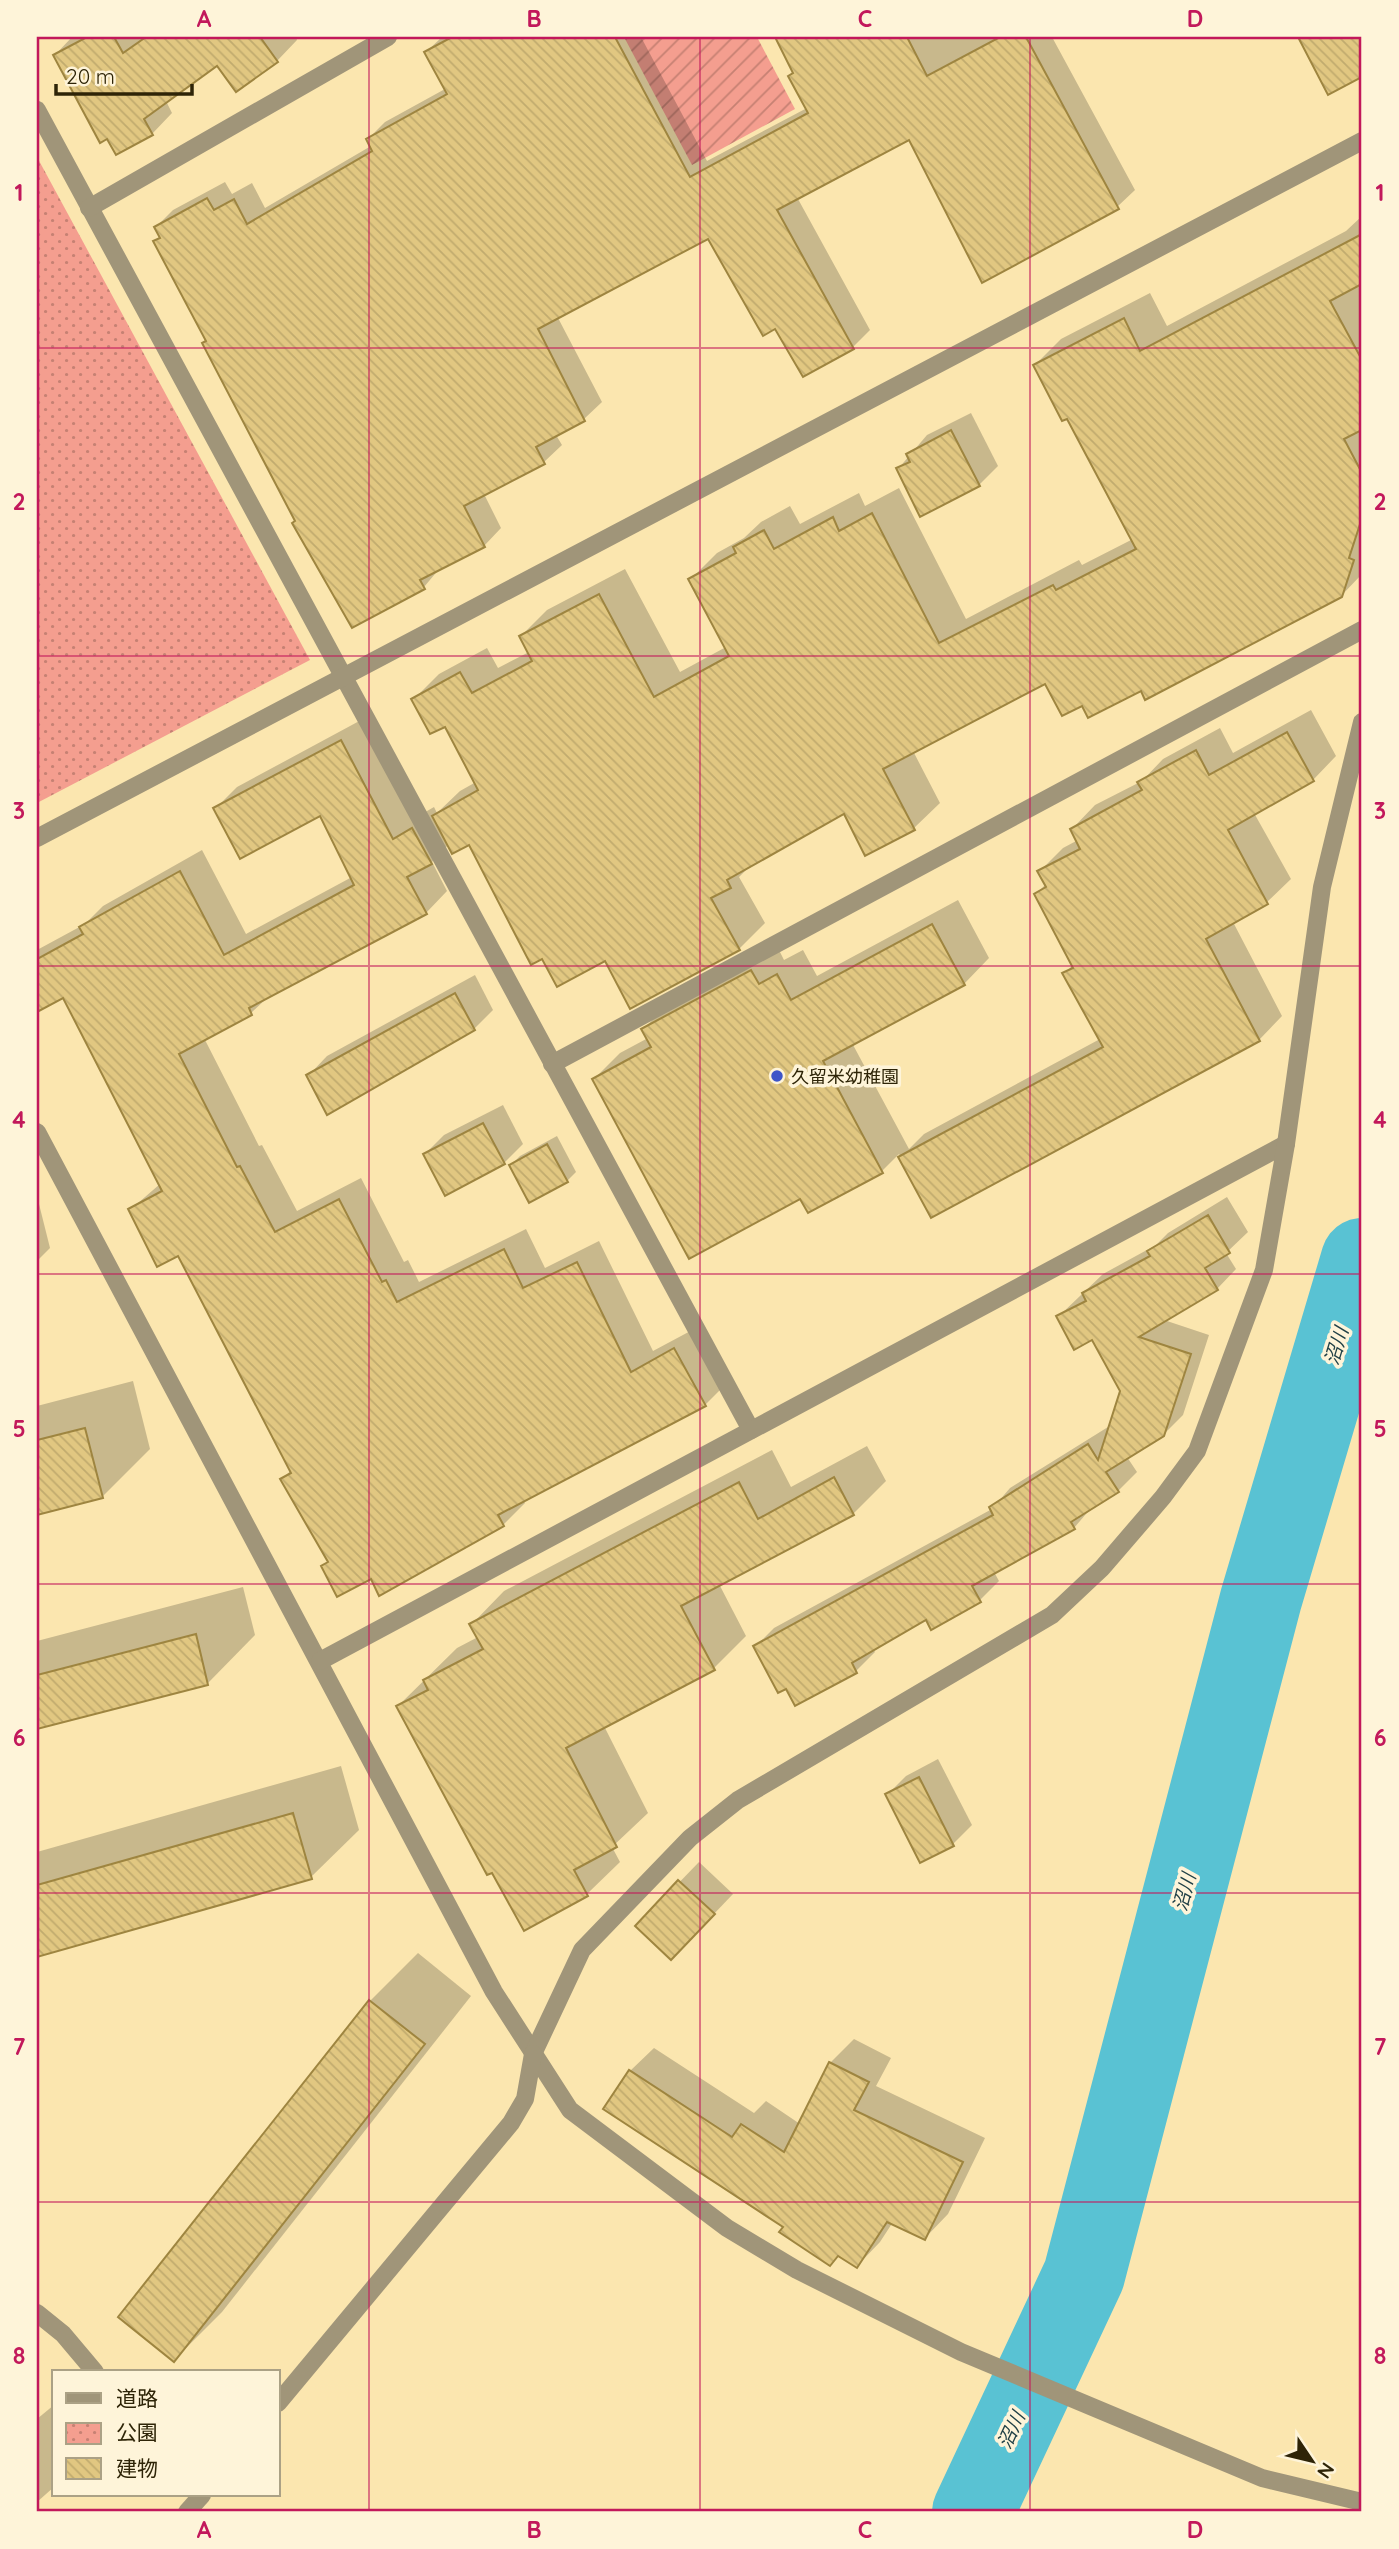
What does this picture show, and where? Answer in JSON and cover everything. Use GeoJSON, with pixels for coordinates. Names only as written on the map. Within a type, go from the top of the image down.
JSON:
{"type":"FeatureCollection","features":[{"type":"Feature","properties":{"kind":"street"},"geometry":{"type":"LineString","coordinates":[[89,208],[388,37]]}},
{"type":"Feature","properties":{"kind":"street"},"geometry":{"type":"LineString","coordinates":[[37,110],[751,1430]]}},
{"type":"Feature","properties":{"kind":"street"},"geometry":{"type":"LineString","coordinates":[[37,838],[1362,141]]}},
{"type":"Feature","properties":{"kind":"street"},"geometry":{"type":"LineString","coordinates":[[552,1064],[1362,630]]}},
{"type":"Feature","properties":{"kind":"street"},"geometry":{"type":"LineString","coordinates":[[280,2401],[511,2123],[525,2099],[533,2054],[582,1950],[690,1838],[738,1800],[1052,1615],[1102,1568],[1163,1497],[1197,1451],[1264,1270],[1286,1144],[1322,887],[1362,722]]}},
{"type":"Feature","properties":{"kind":"street"},"geometry":{"type":"LineString","coordinates":[[37,1132],[494,1992],[570,2110],[727,2228],[797,2270],[961,2352],[1262,2478],[1362,2502]]}},
{"type":"Feature","properties":{"kind":"street"},"geometry":{"type":"LineString","coordinates":[[320,1661],[1286,1144]]}},
{"type":"Feature","properties":{"kind":"street"},"geometry":{"type":"LineString","coordinates":[[37,2313],[63,2334],[93,2370]]}},
{"type":"Feature","properties":{"kind":"street"},"geometry":{"type":"LineString","coordinates":[[187,2512],[201,2496]]}},
{"type":"Feature","properties":{"kind":"green space"},"geometry":{"type":"Polygon","coordinates":[[[624,37],[757,37],[795,109],[692,165],[624,37]]]}},
{"type":"Feature","properties":{"kind":"green space"},"geometry":{"type":"Polygon","coordinates":[[[37,157],[310,660],[37,803],[37,157]]]}},
{"type":"Feature","properties":{"kind":"building"},"geometry":{"type":"Polygon","coordinates":[[[87,37],[114,37],[123,53],[146,37],[260,37],[278,62],[236,92],[217,66],[144,119],[153,135],[116,155],[107,139],[100,143],[53,55],[87,37]]]}},
{"type":"Feature","properties":{"kind":"building"},"geometry":{"type":"Polygon","coordinates":[[[452,37],[615,37],[690,177],[808,113],[788,76],[793,73],[775,37],[907,37],[927,76],[1000,37],[1026,37],[1119,209],[982,283],[909,140],[777,210],[854,349],[803,377],[775,329],[763,336],[708,239],[538,329],[585,421],[536,447],[545,464],[464,506],[485,547],[420,580],[425,589],[352,628],[292,523],[295,521],[202,343],[206,341],[153,241],[160,238],[154,227],[207,198],[214,210],[234,199],[247,224],[372,151],[366,139],[447,94],[424,52],[452,37]]]}},
{"type":"Feature","properties":{"kind":"building"},"geometry":{"type":"Polygon","coordinates":[[[1298,37],[1362,37],[1362,77],[1328,95],[1298,37]]]}},
{"type":"Feature","properties":{"kind":"building"},"geometry":{"type":"Polygon","coordinates":[[[1362,234],[1362,284],[1330,301],[1362,360],[1362,430],[1344,439],[1362,473],[1362,518],[1349,558],[1354,560],[1342,597],[1145,700],[1141,691],[1088,718],[1082,706],[1062,716],[1045,684],[883,769],[915,830],[865,856],[844,814],[727,880],[731,888],[711,898],[740,950],[630,1009],[605,961],[557,987],[542,959],[531,965],[469,845],[452,854],[432,816],[478,790],[445,727],[430,734],[411,699],[460,672],[472,693],[532,661],[519,636],[599,594],[654,697],[729,656],[688,579],[736,553],[733,547],[764,530],[774,549],[833,517],[839,531],[872,513],[939,643],[1053,585],[1056,590],[1136,549],[1067,419],[1062,421],[1033,365],[1124,318],[1140,351],[1362,234]]]}},
{"type":"Feature","properties":{"kind":"building"},"geometry":{"type":"Polygon","coordinates":[[[951,430],[980,486],[920,517],[896,468],[910,462],[906,454],[951,430]]]}},
{"type":"Feature","properties":{"kind":"building"},"geometry":{"type":"Polygon","coordinates":[[[1287,732],[1314,781],[1228,830],[1268,904],[1206,939],[1260,1041],[931,1218],[898,1157],[1103,1047],[1062,973],[1073,968],[1034,894],[1046,887],[1037,871],[1080,849],[1070,829],[1142,790],[1137,782],[1196,750],[1209,775],[1287,732]]]}},
{"type":"Feature","properties":{"kind":"building"},"geometry":{"type":"Polygon","coordinates":[[[341,740],[393,839],[412,828],[432,864],[407,877],[427,914],[249,1008],[252,1015],[179,1054],[237,1167],[240,1166],[275,1232],[339,1199],[382,1282],[386,1280],[397,1302],[504,1249],[523,1288],[577,1262],[631,1372],[674,1348],[706,1406],[498,1515],[504,1526],[379,1596],[371,1579],[337,1597],[321,1566],[328,1562],[280,1479],[291,1473],[178,1256],[157,1267],[128,1209],[162,1191],[63,998],[37,1012],[37,959],[83,934],[79,927],[180,871],[224,955],[354,885],[320,816],[240,859],[213,808],[341,740]]]}},
{"type":"Feature","properties":{"kind":"building"},"geometry":{"type":"Polygon","coordinates":[[[932,924],[965,985],[823,1061],[883,1173],[808,1213],[800,1199],[689,1259],[592,1079],[651,1047],[641,1029],[751,970],[759,984],[777,974],[791,1000],[932,924]]]}},
{"type":"Feature","properties":{"kind":"building"},"geometry":{"type":"Polygon","coordinates":[[[455,993],[475,1030],[327,1115],[306,1075],[455,993]]]}},
{"type":"Feature","properties":{"kind":"building"},"geometry":{"type":"Polygon","coordinates":[[[483,1123],[505,1164],[445,1196],[423,1154],[483,1123]]]}},
{"type":"Feature","properties":{"kind":"building"},"geometry":{"type":"Polygon","coordinates":[[[547,1144],[568,1182],[529,1203],[509,1165],[547,1144]]]}},
{"type":"Feature","properties":{"kind":"building"},"geometry":{"type":"Polygon","coordinates":[[[1208,1215],[1230,1253],[1205,1268],[1218,1290],[1139,1337],[1191,1354],[1164,1436],[1106,1472],[1119,1492],[1071,1522],[1075,1529],[972,1586],[981,1602],[931,1630],[926,1620],[852,1663],[857,1673],[795,1706],[786,1689],[778,1693],[753,1646],[993,1515],[989,1507],[1088,1444],[1098,1460],[1120,1391],[1092,1340],[1074,1350],[1056,1316],[1086,1301],[1082,1293],[1150,1256],[1147,1251],[1208,1215]]]}},
{"type":"Feature","properties":{"kind":"building"},"geometry":{"type":"Polygon","coordinates":[[[85,1428],[103,1498],[37,1515],[37,1440],[85,1428]]]}},
{"type":"Feature","properties":{"kind":"building"},"geometry":{"type":"Polygon","coordinates":[[[834,1477],[854,1515],[681,1606],[715,1670],[566,1748],[617,1847],[574,1870],[588,1896],[524,1931],[492,1873],[487,1875],[396,1706],[428,1690],[423,1680],[483,1649],[469,1624],[739,1482],[758,1519],[834,1477]]]}},
{"type":"Feature","properties":{"kind":"building"},"geometry":{"type":"Polygon","coordinates":[[[196,1634],[208,1685],[37,1729],[37,1675],[196,1634]]]}},
{"type":"Feature","properties":{"kind":"building"},"geometry":{"type":"Polygon","coordinates":[[[919,1777],[954,1846],[920,1863],[885,1794],[919,1777]]]}},
{"type":"Feature","properties":{"kind":"building"},"geometry":{"type":"Polygon","coordinates":[[[293,1813],[312,1879],[37,1957],[37,1885],[293,1813]]]}},
{"type":"Feature","properties":{"kind":"building"},"geometry":{"type":"Polygon","coordinates":[[[678,1880],[715,1914],[671,1960],[635,1926],[678,1880]]]}},
{"type":"Feature","properties":{"kind":"building"},"geometry":{"type":"Polygon","coordinates":[[[369,2000],[425,2044],[174,2362],[118,2317],[369,2000]]]}},
{"type":"Feature","properties":{"kind":"building"},"geometry":{"type":"Polygon","coordinates":[[[829,2062],[869,2082],[854,2110],[963,2162],[925,2240],[887,2222],[857,2268],[838,2256],[830,2266],[779,2232],[783,2227],[603,2109],[629,2070],[732,2137],[741,2124],[784,2152],[829,2062]]]}},
{"type":"Feature","properties":{"kind":"waterway","name":"沼川"},"geometry":{"type":"LineString","coordinates":[[973,2512],[1084,2275],[1261,1599],[1362,1259]]}},
{"type":"Feature","properties":{"kind":"place","name":"久留米幼稚園"},"geometry":{"type":"Point","coordinates":[777,1076]}}]}
